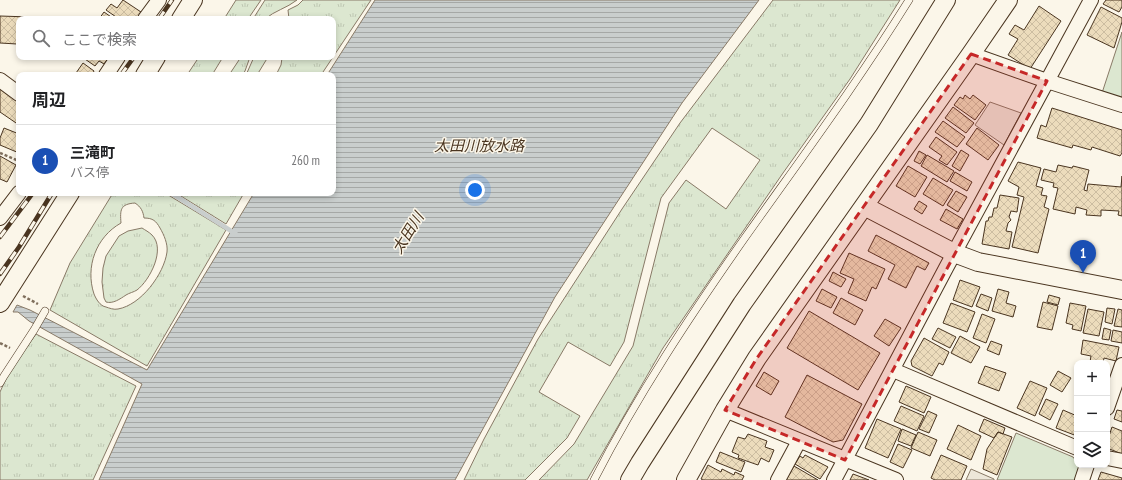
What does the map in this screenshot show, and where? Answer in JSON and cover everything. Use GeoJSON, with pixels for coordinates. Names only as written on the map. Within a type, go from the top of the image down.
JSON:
{"type":"FeatureCollection","features":[{"type":"Feature","properties":{"kind":"street"},"geometry":{"type":"LineString","coordinates":[[147,16],[159,0]]}},
{"type":"Feature","properties":{"kind":"street"},"geometry":{"type":"LineString","coordinates":[[182,16],[193,0]]}},
{"type":"Feature","properties":{"kind":"street"},"geometry":{"type":"LineString","coordinates":[[630,480],[742,304],[869,124],[946,0]]}},
{"type":"Feature","properties":{"kind":"street"},"geometry":{"type":"LineString","coordinates":[[686,480],[725,410],[757,358],[1008,0]]}},
{"type":"Feature","properties":{"kind":"street"},"geometry":{"type":"LineString","coordinates":[[834,480],[954,253],[1091,0]]}},
{"type":"Feature","properties":{"kind":"street"},"geometry":{"type":"LineString","coordinates":[[971,54],[1047,81],[1122,105]]}},
{"type":"Feature","properties":{"kind":"street"},"geometry":{"type":"LineString","coordinates":[[108,72],[116,60]]}},
{"type":"Feature","properties":{"kind":"street"},"geometry":{"type":"LineString","coordinates":[[147,72],[154,60]]}},
{"type":"Feature","properties":{"kind":"street"},"geometry":{"type":"LineString","coordinates":[[0,80],[16,92]]}},
{"type":"Feature","properties":{"kind":"street"},"geometry":{"type":"LineString","coordinates":[[0,218],[17,196]]}},
{"type":"Feature","properties":{"kind":"street"},"geometry":{"type":"LineString","coordinates":[[0,303],[68,196]]}},
{"type":"Feature","properties":{"kind":"street"},"geometry":{"type":"LineString","coordinates":[[864,206],[954,253],[978,262],[1122,290]]}},
{"type":"Feature","properties":{"kind":"street"},"geometry":{"type":"LineString","coordinates":[[1110,399],[1122,365]]}},
{"type":"Feature","properties":{"kind":"street"},"geometry":{"type":"LineString","coordinates":[[893,370],[1074,447]]}},
{"type":"Feature","properties":{"kind":"street"},"geometry":{"type":"LineString","coordinates":[[725,410],[896,480]]}},
{"type":"Feature","properties":{"kind":"street"},"geometry":{"type":"LineString","coordinates":[[778,480],[799,441]]}},
{"type":"Feature","properties":{"kind":"street"},"geometry":{"type":"LineString","coordinates":[[1110,459],[1122,461]]}},
{"type":"Feature","properties":{"kind":"street"},"geometry":{"type":"LineString","coordinates":[[1082,480],[1086,468]]}},
{"type":"Feature","properties":{"kind":"lane"},"geometry":{"type":"LineString","coordinates":[[594,480],[634,407],[681,333],[743,240],[830,119],[909,0]]}},
{"type":"Feature","properties":{"kind":"lane"},"geometry":{"type":"LineString","coordinates":[[0,383],[45,311]]}},
{"type":"Feature","properties":{"kind":"path"},"geometry":{"type":"LineString","coordinates":[[0,153],[16,160]]}},
{"type":"Feature","properties":{"kind":"path"},"geometry":{"type":"LineString","coordinates":[[19,294],[36,303]]}},
{"type":"Feature","properties":{"kind":"path"},"geometry":{"type":"LineString","coordinates":[[0,343],[12,349]]}},
{"type":"Feature","properties":{"kind":"highlighted area"},"geometry":{"type":"Polygon","coordinates":[[[971,54],[1047,81],[845,460],[725,410],[757,358],[971,54]]]}},
{"type":"Feature","properties":{"kind":"green space"},"geometry":{"type":"Polygon","coordinates":[[[236,0],[261,0],[250,16],[226,16],[236,0]]]}},
{"type":"Feature","properties":{"kind":"green space"},"geometry":{"type":"Polygon","coordinates":[[[265,0],[297,0],[269,16],[255,16],[265,0]]]}},
{"type":"Feature","properties":{"kind":"green space"},"geometry":{"type":"Polygon","coordinates":[[[303,0],[371,0],[336,52],[336,16],[289,16],[288,10],[298,5],[303,0]]]}},
{"type":"Feature","properties":{"kind":"green space"},"geometry":{"type":"Polygon","coordinates":[[[773,0],[900,0],[850,79],[783,173],[663,348],[587,480],[539,480],[574,444],[633,346],[669,203],[686,180],[726,209],[760,160],[712,128],[661,198],[624,342],[610,366],[568,342],[539,392],[580,416],[567,438],[525,480],[464,480],[484,439],[538,339],[622,209],[680,123],[773,0]]]}},
{"type":"Feature","properties":{"kind":"green space"},"geometry":{"type":"Polygon","coordinates":[[[1122,32],[1122,99],[1102,93],[1122,32]]]}},
{"type":"Feature","properties":{"kind":"green space"},"geometry":{"type":"Polygon","coordinates":[[[197,60],[221,60],[214,72],[189,72],[197,60]]]}},
{"type":"Feature","properties":{"kind":"green space"},"geometry":{"type":"Polygon","coordinates":[[[239,60],[249,60],[244,72],[231,72],[239,60]]]}},
{"type":"Feature","properties":{"kind":"green space"},"geometry":{"type":"Polygon","coordinates":[[[253,60],[266,60],[259,72],[247,72],[253,60]]]}},
{"type":"Feature","properties":{"kind":"green space"},"geometry":{"type":"Polygon","coordinates":[[[282,60],[331,60],[323,72],[278,72],[282,60]]]}},
{"type":"Feature","properties":{"kind":"green space"},"geometry":{"type":"Polygon","coordinates":[[[111,196],[170,196],[226,230],[147,366],[50,310],[70,263],[111,196]],[[135,203],[126,205],[122,208],[121,223],[112,229],[99,244],[92,263],[91,273],[94,294],[98,302],[112,309],[127,306],[135,302],[143,295],[156,279],[165,261],[167,249],[163,234],[154,220],[144,218],[141,209],[135,203]]]}},
{"type":"Feature","properties":{"kind":"green space"},"geometry":{"type":"Polygon","coordinates":[[[181,196],[242,196],[226,224],[181,196]]]}},
{"type":"Feature","properties":{"kind":"green space"},"geometry":{"type":"Polygon","coordinates":[[[142,228],[152,235],[156,241],[157,256],[155,264],[147,279],[137,290],[116,301],[106,302],[102,282],[106,256],[119,236],[128,231],[142,228]]]}},
{"type":"Feature","properties":{"kind":"green space"},"geometry":{"type":"Polygon","coordinates":[[[36,334],[136,386],[93,480],[0,480],[0,392],[9,372],[36,334]]]}},
{"type":"Feature","properties":{"kind":"green space"},"geometry":{"type":"Polygon","coordinates":[[[1016,433],[1073,457],[1074,468],[1080,468],[1075,480],[997,480],[1016,433]]]}},
{"type":"Feature","properties":{"kind":"shaded area"},"geometry":{"type":"Polygon","coordinates":[[[990,102],[1021,113],[1004,145],[975,125],[990,102]]]}},
{"type":"Feature","properties":{"kind":"shaded area"},"geometry":{"type":"Polygon","coordinates":[[[971,469],[994,479],[994,480],[966,480],[971,469]]]}},
{"type":"Feature","properties":{"kind":"water","name":"太田川放水路"},"geometry":{"type":"Polygon","coordinates":[[[375,0],[759,0],[682,103],[555,297],[455,480],[99,480],[142,384],[29,321],[18,312],[13,312],[17,305],[30,310],[147,370],[252,196],[336,196],[336,72],[329,72],[375,0]]]}},
{"type":"Feature","properties":{"kind":"building"},"geometry":{"type":"Polygon","coordinates":[[[123,0],[141,12],[138,16],[115,16],[106,10],[111,4],[117,8],[123,0]]]}},
{"type":"Feature","properties":{"kind":"building"},"geometry":{"type":"Polygon","coordinates":[[[1106,0],[1122,0],[1122,7],[1119,12],[1103,4],[1106,0]]]}},
{"type":"Feature","properties":{"kind":"building"},"geometry":{"type":"Polygon","coordinates":[[[1039,6],[1061,21],[1030,69],[1008,55],[1018,39],[1009,34],[1015,25],[1024,30],[1039,6]]]}},
{"type":"Feature","properties":{"kind":"building"},"geometry":{"type":"Polygon","coordinates":[[[1101,7],[1122,18],[1114,48],[1087,35],[1101,7]]]}},
{"type":"Feature","properties":{"kind":"building"},"geometry":{"type":"Polygon","coordinates":[[[104,12],[110,16],[101,16],[104,12]]]}},
{"type":"Feature","properties":{"kind":"building"},"geometry":{"type":"Polygon","coordinates":[[[0,16],[16,17],[16,44],[0,43],[0,16]]]}},
{"type":"Feature","properties":{"kind":"building"},"geometry":{"type":"Polygon","coordinates":[[[86,60],[107,60],[104,64],[99,61],[95,66],[86,60]]]}},
{"type":"Feature","properties":{"kind":"building"},"geometry":{"type":"Polygon","coordinates":[[[83,63],[94,71],[94,72],[77,72],[83,63]]]}},
{"type":"Feature","properties":{"kind":"building"},"geometry":{"type":"Polygon","coordinates":[[[0,88],[16,99],[16,123],[0,112],[0,88]]]}},
{"type":"Feature","properties":{"kind":"building"},"geometry":{"type":"Polygon","coordinates":[[[965,95],[970,99],[973,95],[986,105],[975,120],[954,105],[960,97],[963,99],[965,95]]]}},
{"type":"Feature","properties":{"kind":"building"},"geometry":{"type":"Polygon","coordinates":[[[953,107],[974,123],[966,133],[945,118],[953,107]]]}},
{"type":"Feature","properties":{"kind":"building"},"geometry":{"type":"Polygon","coordinates":[[[1052,108],[1122,130],[1122,153],[1120,156],[1092,147],[1091,150],[1073,145],[1072,148],[1037,138],[1041,125],[1046,127],[1052,108]]]}},
{"type":"Feature","properties":{"kind":"building"},"geometry":{"type":"Polygon","coordinates":[[[943,121],[965,137],[957,147],[935,132],[943,121]]]}},
{"type":"Feature","properties":{"kind":"building"},"geometry":{"type":"Polygon","coordinates":[[[4,128],[16,133],[16,152],[0,145],[0,138],[4,128]]]}},
{"type":"Feature","properties":{"kind":"building"},"geometry":{"type":"Polygon","coordinates":[[[977,128],[999,145],[988,160],[966,144],[977,128]]]}},
{"type":"Feature","properties":{"kind":"building"},"geometry":{"type":"Polygon","coordinates":[[[936,137],[957,152],[947,165],[939,160],[942,156],[929,147],[936,137]]]}},
{"type":"Feature","properties":{"kind":"building"},"geometry":{"type":"Polygon","coordinates":[[[961,150],[969,155],[960,171],[952,166],[961,150]]]}},
{"type":"Feature","properties":{"kind":"building"},"geometry":{"type":"Polygon","coordinates":[[[919,151],[926,155],[920,164],[914,161],[919,151]]]}},
{"type":"Feature","properties":{"kind":"building"},"geometry":{"type":"Polygon","coordinates":[[[927,155],[954,171],[947,182],[921,166],[927,155]]]}},
{"type":"Feature","properties":{"kind":"building"},"geometry":{"type":"Polygon","coordinates":[[[0,156],[16,165],[7,182],[0,179],[0,156]]]}},
{"type":"Feature","properties":{"kind":"building"},"geometry":{"type":"Polygon","coordinates":[[[1018,162],[1041,168],[1036,186],[1043,188],[1041,195],[1047,196],[1044,207],[1049,209],[1038,253],[1012,247],[1024,197],[1017,195],[1019,187],[1008,181],[1018,162]]]}},
{"type":"Feature","properties":{"kind":"building"},"geometry":{"type":"Polygon","coordinates":[[[1058,165],[1072,168],[1073,166],[1089,170],[1084,190],[1087,191],[1088,184],[1121,187],[1122,176],[1122,216],[1118,215],[1119,211],[1101,210],[1101,216],[1086,215],[1087,210],[1076,207],[1075,214],[1053,209],[1058,188],[1053,187],[1054,183],[1041,180],[1044,169],[1056,172],[1058,165]]]}},
{"type":"Feature","properties":{"kind":"building"},"geometry":{"type":"Polygon","coordinates":[[[908,166],[927,177],[915,197],[896,186],[908,166]]]}},
{"type":"Feature","properties":{"kind":"building"},"geometry":{"type":"Polygon","coordinates":[[[955,172],[972,182],[967,191],[950,181],[955,172]]]}},
{"type":"Feature","properties":{"kind":"building"},"geometry":{"type":"Polygon","coordinates":[[[933,178],[953,190],[943,206],[923,194],[933,178]]]}},
{"type":"Feature","properties":{"kind":"building"},"geometry":{"type":"Polygon","coordinates":[[[956,191],[967,197],[958,212],[947,205],[956,191]]]}},
{"type":"Feature","properties":{"kind":"building"},"geometry":{"type":"Polygon","coordinates":[[[1000,195],[1019,198],[1017,212],[1011,211],[1009,217],[1011,220],[1008,223],[1006,231],[1012,232],[1009,249],[982,244],[986,221],[988,221],[989,217],[992,217],[994,208],[997,208],[1000,195]]]}},
{"type":"Feature","properties":{"kind":"building"},"geometry":{"type":"Polygon","coordinates":[[[919,201],[927,206],[922,214],[914,209],[919,201]]]}},
{"type":"Feature","properties":{"kind":"building"},"geometry":{"type":"Polygon","coordinates":[[[946,209],[963,219],[957,229],[940,220],[946,209]]]}},
{"type":"Feature","properties":{"kind":"building"},"geometry":{"type":"Polygon","coordinates":[[[876,235],[929,263],[925,270],[917,266],[906,288],[888,279],[895,265],[868,251],[876,235]]]}},
{"type":"Feature","properties":{"kind":"building"},"geometry":{"type":"Polygon","coordinates":[[[849,253],[885,269],[876,289],[872,287],[866,301],[848,293],[854,279],[840,273],[849,253]]]}},
{"type":"Feature","properties":{"kind":"building"},"geometry":{"type":"Polygon","coordinates":[[[833,272],[846,279],[841,287],[829,281],[833,272]]]}},
{"type":"Feature","properties":{"kind":"building"},"geometry":{"type":"Polygon","coordinates":[[[960,280],[980,287],[972,307],[953,300],[960,280]]]}},
{"type":"Feature","properties":{"kind":"building"},"geometry":{"type":"Polygon","coordinates":[[[822,289],[837,297],[831,308],[816,301],[822,289]]]}},
{"type":"Feature","properties":{"kind":"building"},"geometry":{"type":"Polygon","coordinates":[[[998,289],[1009,292],[1006,303],[1016,306],[1013,317],[992,311],[998,289]]]}},
{"type":"Feature","properties":{"kind":"building"},"geometry":{"type":"Polygon","coordinates":[[[981,294],[992,298],[988,311],[976,306],[981,294]]]}},
{"type":"Feature","properties":{"kind":"building"},"geometry":{"type":"Polygon","coordinates":[[[1049,295],[1060,298],[1058,305],[1047,302],[1049,295]]]}},
{"type":"Feature","properties":{"kind":"building"},"geometry":{"type":"Polygon","coordinates":[[[841,298],[863,310],[855,325],[833,313],[841,298]]]}},
{"type":"Feature","properties":{"kind":"building"},"geometry":{"type":"Polygon","coordinates":[[[1043,302],[1058,306],[1052,330],[1037,327],[1043,302]]]}},
{"type":"Feature","properties":{"kind":"building"},"geometry":{"type":"Polygon","coordinates":[[[951,303],[975,312],[967,332],[943,323],[951,303]]]}},
{"type":"Feature","properties":{"kind":"building"},"geometry":{"type":"Polygon","coordinates":[[[1070,303],[1086,306],[1081,331],[1072,329],[1073,325],[1066,323],[1070,303]]]}},
{"type":"Feature","properties":{"kind":"building"},"geometry":{"type":"Polygon","coordinates":[[[1107,308],[1115,309],[1112,324],[1105,322],[1107,308]]]}},
{"type":"Feature","properties":{"kind":"building"},"geometry":{"type":"Polygon","coordinates":[[[1088,309],[1104,312],[1099,336],[1083,333],[1088,309]]]}},
{"type":"Feature","properties":{"kind":"building"},"geometry":{"type":"Polygon","coordinates":[[[1118,309],[1122,310],[1122,327],[1114,326],[1118,309]]]}},
{"type":"Feature","properties":{"kind":"building"},"geometry":{"type":"Polygon","coordinates":[[[809,311],[880,353],[858,390],[787,348],[809,311]]]}},
{"type":"Feature","properties":{"kind":"building"},"geometry":{"type":"Polygon","coordinates":[[[982,314],[995,319],[986,343],[973,338],[982,314]]]}},
{"type":"Feature","properties":{"kind":"building"},"geometry":{"type":"Polygon","coordinates":[[[885,319],[901,328],[889,346],[874,336],[885,319]]]}},
{"type":"Feature","properties":{"kind":"building"},"geometry":{"type":"Polygon","coordinates":[[[938,328],[956,337],[950,348],[932,339],[938,328]]]}},
{"type":"Feature","properties":{"kind":"building"},"geometry":{"type":"Polygon","coordinates":[[[1104,328],[1111,330],[1109,340],[1102,339],[1104,328]]]}},
{"type":"Feature","properties":{"kind":"building"},"geometry":{"type":"Polygon","coordinates":[[[1113,330],[1122,332],[1122,343],[1111,341],[1113,330]]]}},
{"type":"Feature","properties":{"kind":"building"},"geometry":{"type":"Polygon","coordinates":[[[960,336],[980,347],[971,363],[951,353],[960,336]]]}},
{"type":"Feature","properties":{"kind":"building"},"geometry":{"type":"Polygon","coordinates":[[[924,338],[949,352],[943,365],[939,363],[932,376],[912,366],[911,361],[924,338]]]}},
{"type":"Feature","properties":{"kind":"building"},"geometry":{"type":"Polygon","coordinates":[[[1083,340],[1119,347],[1116,361],[1104,358],[1104,360],[1090,360],[1091,356],[1081,354],[1083,340]]]}},
{"type":"Feature","properties":{"kind":"building"},"geometry":{"type":"Polygon","coordinates":[[[991,341],[1002,345],[999,355],[987,350],[991,341]]]}},
{"type":"Feature","properties":{"kind":"building"},"geometry":{"type":"Polygon","coordinates":[[[985,366],[1006,373],[999,391],[978,383],[985,366]]]}},
{"type":"Feature","properties":{"kind":"building"},"geometry":{"type":"Polygon","coordinates":[[[1058,371],[1071,378],[1062,392],[1050,385],[1058,371]]]}},
{"type":"Feature","properties":{"kind":"building"},"geometry":{"type":"Polygon","coordinates":[[[764,372],[779,381],[771,395],[756,386],[764,372]]]}},
{"type":"Feature","properties":{"kind":"building"},"geometry":{"type":"Polygon","coordinates":[[[807,375],[862,404],[843,440],[833,442],[785,417],[807,375]]]}},
{"type":"Feature","properties":{"kind":"building"},"geometry":{"type":"Polygon","coordinates":[[[1030,381],[1047,388],[1035,416],[1017,408],[1030,381]]]}},
{"type":"Feature","properties":{"kind":"building"},"geometry":{"type":"Polygon","coordinates":[[[906,386],[931,397],[924,413],[899,402],[906,386]]]}},
{"type":"Feature","properties":{"kind":"building"},"geometry":{"type":"Polygon","coordinates":[[[1046,399],[1058,404],[1050,420],[1039,414],[1046,399]]]}},
{"type":"Feature","properties":{"kind":"building"},"geometry":{"type":"Polygon","coordinates":[[[901,406],[924,416],[917,431],[894,421],[901,406]]]}},
{"type":"Feature","properties":{"kind":"building"},"geometry":{"type":"Polygon","coordinates":[[[1063,410],[1074,415],[1074,435],[1056,428],[1063,410]]]}},
{"type":"Feature","properties":{"kind":"building"},"geometry":{"type":"Polygon","coordinates":[[[1117,410],[1122,411],[1122,422],[1114,419],[1117,410]]]}},
{"type":"Feature","properties":{"kind":"building"},"geometry":{"type":"Polygon","coordinates":[[[928,411],[937,415],[929,433],[919,429],[928,411]]]}},
{"type":"Feature","properties":{"kind":"building"},"geometry":{"type":"Polygon","coordinates":[[[877,419],[901,429],[888,458],[865,448],[877,419]]]}},
{"type":"Feature","properties":{"kind":"building"},"geometry":{"type":"Polygon","coordinates":[[[984,419],[1005,428],[1003,434],[998,432],[994,438],[979,431],[984,419]]]}},
{"type":"Feature","properties":{"kind":"building"},"geometry":{"type":"Polygon","coordinates":[[[958,425],[981,436],[971,460],[947,449],[958,425]]]}},
{"type":"Feature","properties":{"kind":"building"},"geometry":{"type":"Polygon","coordinates":[[[1112,427],[1122,431],[1122,454],[1110,449],[1110,433],[1112,427]]]}},
{"type":"Feature","properties":{"kind":"building"},"geometry":{"type":"Polygon","coordinates":[[[902,429],[916,435],[911,446],[898,441],[902,429]]]}},
{"type":"Feature","properties":{"kind":"building"},"geometry":{"type":"Polygon","coordinates":[[[918,432],[937,440],[930,456],[911,448],[918,432]]]}},
{"type":"Feature","properties":{"kind":"building"},"geometry":{"type":"Polygon","coordinates":[[[998,432],[1012,437],[997,475],[983,469],[987,449],[998,432]]]}},
{"type":"Feature","properties":{"kind":"building"},"geometry":{"type":"Polygon","coordinates":[[[748,434],[767,441],[765,447],[774,450],[769,462],[761,458],[758,465],[738,458],[739,455],[732,452],[738,437],[745,439],[748,434]]]}},
{"type":"Feature","properties":{"kind":"building"},"geometry":{"type":"Polygon","coordinates":[[[898,444],[912,450],[903,468],[890,462],[898,444]]]}},
{"type":"Feature","properties":{"kind":"building"},"geometry":{"type":"Polygon","coordinates":[[[720,452],[745,462],[741,472],[716,462],[720,452]]]}},
{"type":"Feature","properties":{"kind":"building"},"geometry":{"type":"Polygon","coordinates":[[[805,455],[828,467],[820,479],[795,464],[800,456],[803,458],[805,455]]]}},
{"type":"Feature","properties":{"kind":"building"},"geometry":{"type":"Polygon","coordinates":[[[941,455],[967,466],[961,480],[935,480],[931,478],[941,455]]]}},
{"type":"Feature","properties":{"kind":"building"},"geometry":{"type":"Polygon","coordinates":[[[708,465],[721,472],[722,469],[734,475],[735,472],[744,476],[742,480],[703,480],[701,479],[708,465]]]}},
{"type":"Feature","properties":{"kind":"building"},"geometry":{"type":"Polygon","coordinates":[[[794,466],[818,480],[786,480],[794,466]]]}},
{"type":"Feature","properties":{"kind":"building"},"geometry":{"type":"Polygon","coordinates":[[[1101,472],[1122,478],[1122,480],[1098,480],[1101,472]]]}},
{"type":"Feature","properties":{"kind":"building"},"geometry":{"type":"Polygon","coordinates":[[[853,474],[869,480],[850,480],[853,474]]]}},
{"type":"Feature","properties":{"kind":"waterway"},"geometry":{"type":"LineString","coordinates":[[176,196],[236,234]]}},
{"type":"Feature","properties":{"kind":"railway"},"geometry":{"type":"LineString","coordinates":[[161,16],[172,0]]}},
{"type":"Feature","properties":{"kind":"railway"},"geometry":{"type":"LineString","coordinates":[[123,72],[132,60]]}},
{"type":"Feature","properties":{"kind":"railway"},"geometry":{"type":"LineString","coordinates":[[0,237],[31,196]]}},
{"type":"Feature","properties":{"kind":"railway"},"geometry":{"type":"LineString","coordinates":[[0,274],[19,247],[50,196]]}},
{"type":"Feature","properties":{"kind":"place","name":"三滝町"},"geometry":{"type":"Point","coordinates":[1083,273]}},
{"type":"Feature","properties":{"kind":"water label","name":"太田川"},"geometry":{"type":"Point","coordinates":[408,233]}}]}
